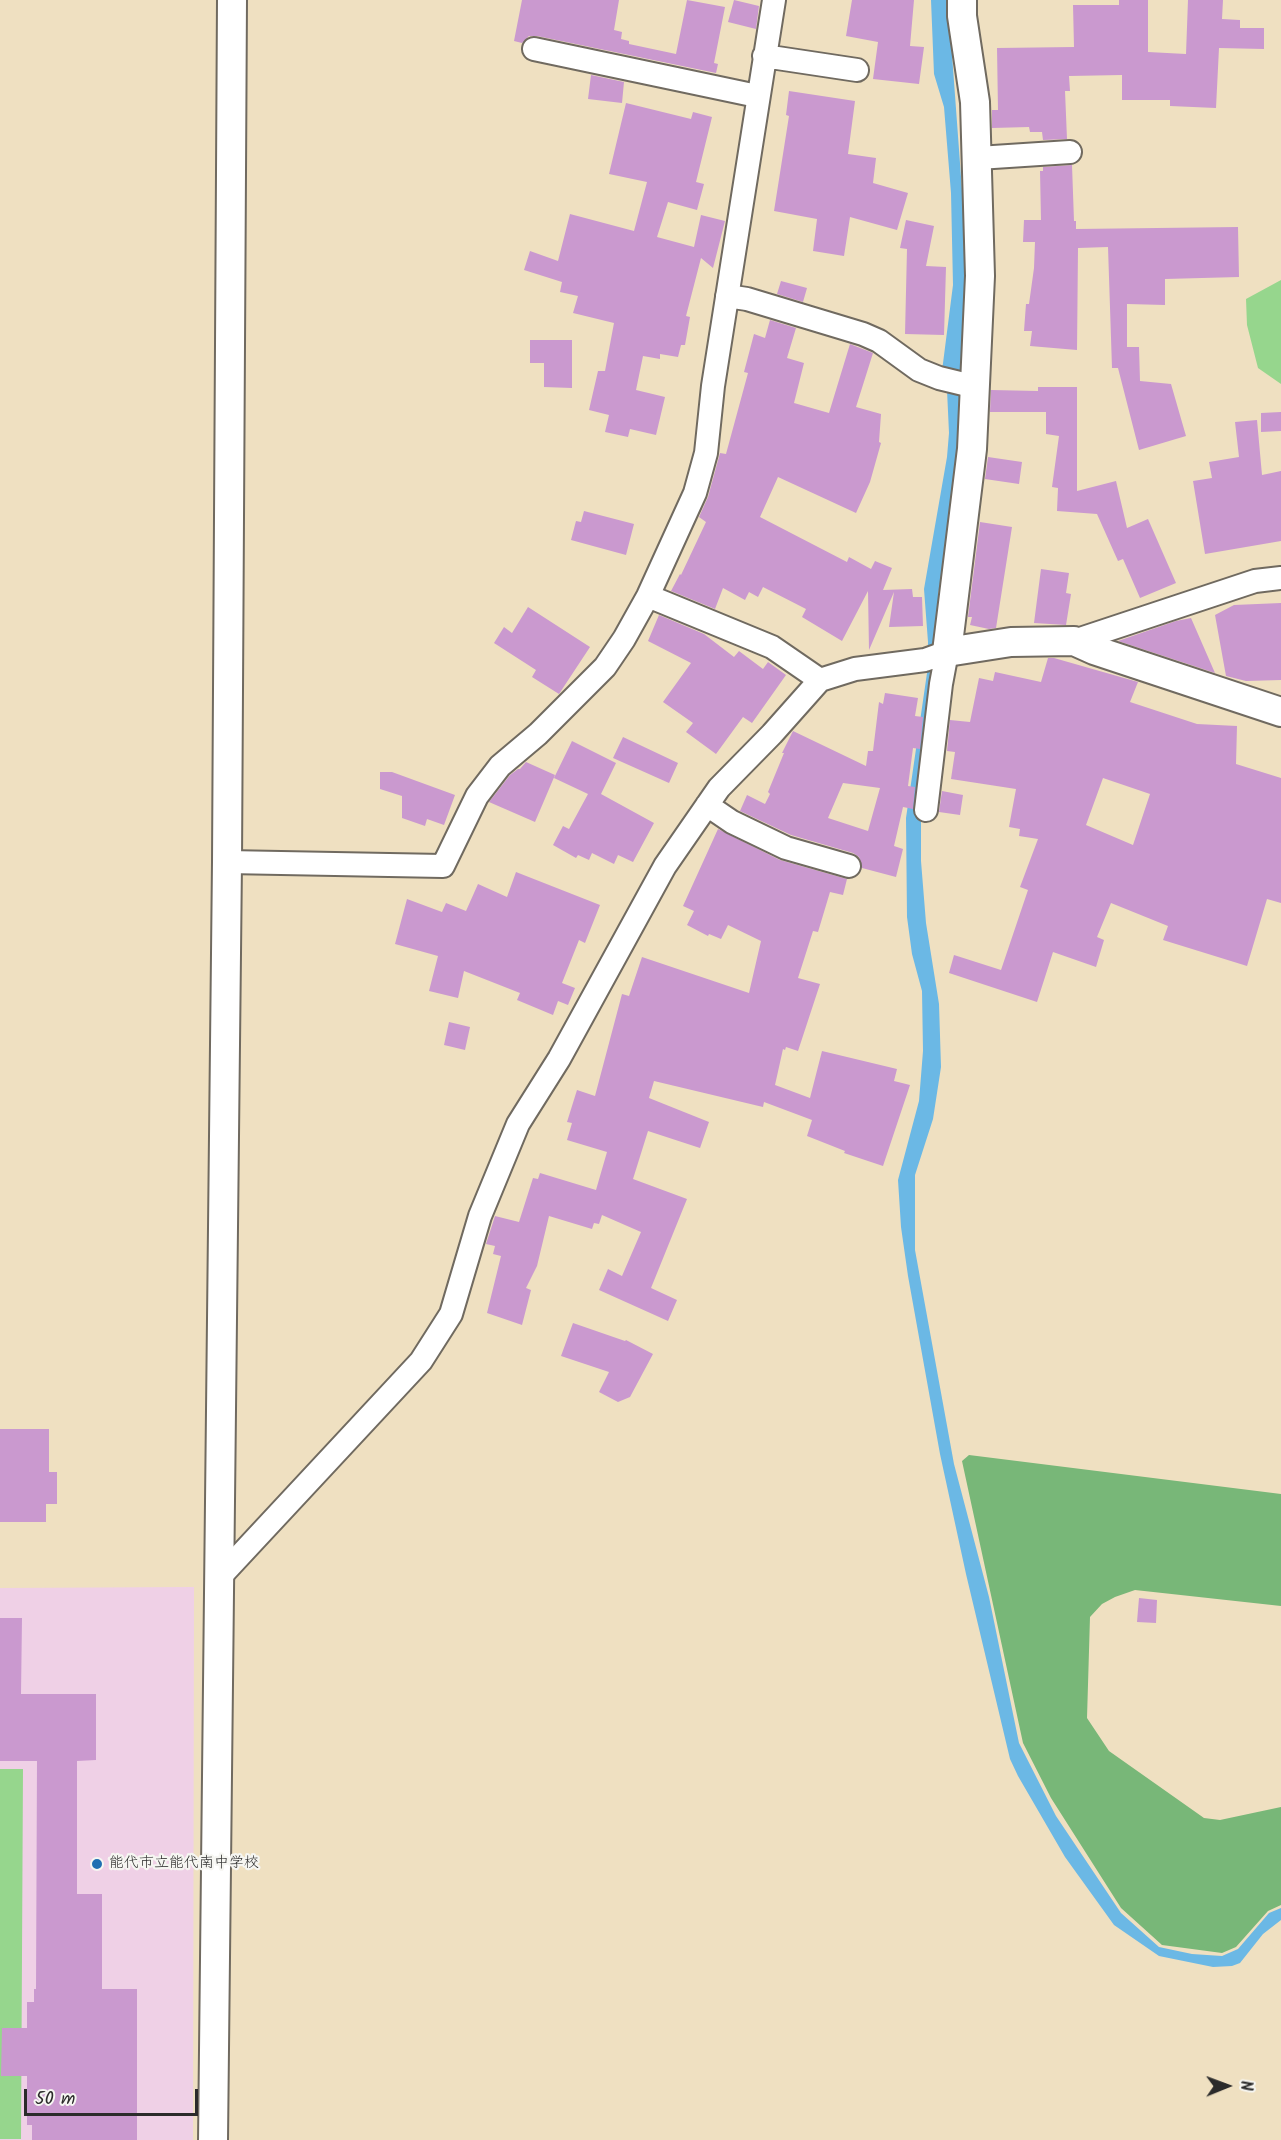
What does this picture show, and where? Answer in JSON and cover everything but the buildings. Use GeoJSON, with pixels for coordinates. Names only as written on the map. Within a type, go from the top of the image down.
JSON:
{"type":"FeatureCollection","features":[{"type":"Feature","properties":{"kind":"street"},"geometry":{"type":"LineString","coordinates":[[213,2140],[227,862],[232,0]]}},
{"type":"Feature","properties":{"kind":"street"},"geometry":{"type":"LineString","coordinates":[[227,862],[443,866],[477,796],[500,766],[538,734],[605,668],[648,596],[695,493],[706,453],[713,386],[774,0]]}},
{"type":"Feature","properties":{"kind":"street"},"geometry":{"type":"LineString","coordinates":[[926,810],[941,684],[936,656],[970,461],[976,387],[980,276],[978,158],[975,102],[962,16],[962,0]]}},
{"type":"Feature","properties":{"kind":"street"},"geometry":{"type":"LineString","coordinates":[[534,49],[758,96]]}},
{"type":"Feature","properties":{"kind":"street"},"geometry":{"type":"LineString","coordinates":[[764,56],[857,70]]}},
{"type":"Feature","properties":{"kind":"street"},"geometry":{"type":"LineString","coordinates":[[978,158],[1070,153]]}},
{"type":"Feature","properties":{"kind":"street"},"geometry":{"type":"LineString","coordinates":[[727,296],[747,299],[863,334],[879,341],[920,370],[939,378],[976,387]]}},
{"type":"Feature","properties":{"kind":"street"},"geometry":{"type":"LineString","coordinates":[[218,1579],[421,1361],[451,1314],[480,1216],[518,1124],[559,1059],[665,866],[719,788],[772,734],[820,680],[855,669],[1011,642],[1074,640],[1255,581],[1281,578]]}},
{"type":"Feature","properties":{"kind":"street"},"geometry":{"type":"LineString","coordinates":[[648,596],[772,647],[820,680]]}},
{"type":"Feature","properties":{"kind":"street"},"geometry":{"type":"LineString","coordinates":[[1074,640],[1094,650],[1281,712]]}},
{"type":"Feature","properties":{"kind":"street"},"geometry":{"type":"LineString","coordinates":[[707,805],[732,822],[786,848],[849,866]]}},
{"type":"Feature","properties":{"kind":"shaded area","name":"能代市立能代南中学校"},"geometry":{"type":"Polygon","coordinates":[[[194,1587],[193,2140],[0,2140],[0,1588],[194,1587]]]}},
{"type":"Feature","properties":{"kind":"green space"},"geometry":{"type":"Polygon","coordinates":[[[1281,280],[1281,384],[1258,368],[1247,325],[1246,299],[1281,280]]]}},
{"type":"Feature","properties":{"kind":"green space"},"geometry":{"type":"Polygon","coordinates":[[[969,1455],[1281,1494],[1281,1606],[1135,1590],[1102,1604],[1090,1617],[1087,1718],[1109,1751],[1204,1818],[1220,1820],[1281,1807],[1281,1905],[1268,1911],[1236,1947],[1222,1953],[1162,1945],[1121,1908],[1051,1798],[1023,1743],[962,1461],[969,1455]]]}},
{"type":"Feature","properties":{"kind":"green space"},"geometry":{"type":"Polygon","coordinates":[[[0,1769],[23,1769],[21,2139],[0,2139],[0,1769]]]}},
{"type":"Feature","properties":{"kind":"water"},"geometry":{"type":"Polygon","coordinates":[[[931,0],[948,0],[963,204],[965,299],[961,464],[938,595],[939,644],[921,815],[921,861],[926,923],[939,1004],[941,1067],[933,1119],[915,1175],[915,1250],[954,1464],[989,1597],[1019,1743],[1056,1816],[1121,1913],[1159,1947],[1192,1954],[1222,1956],[1238,1949],[1269,1913],[1281,1908],[1281,1920],[1263,1934],[1240,1963],[1232,1966],[1213,1967],[1159,1956],[1114,1925],[1065,1857],[1010,1759],[940,1454],[908,1276],[901,1227],[898,1180],[919,1101],[923,1051],[922,991],[912,954],[907,917],[906,818],[927,673],[928,642],[924,589],[947,457],[949,433],[947,390],[942,371],[953,285],[951,193],[944,107],[934,74],[931,0]]]}},
{"type":"Feature","properties":{"kind":"place","name":"能代市立能代南中学校"},"geometry":{"type":"Point","coordinates":[97,1864]}}]}
